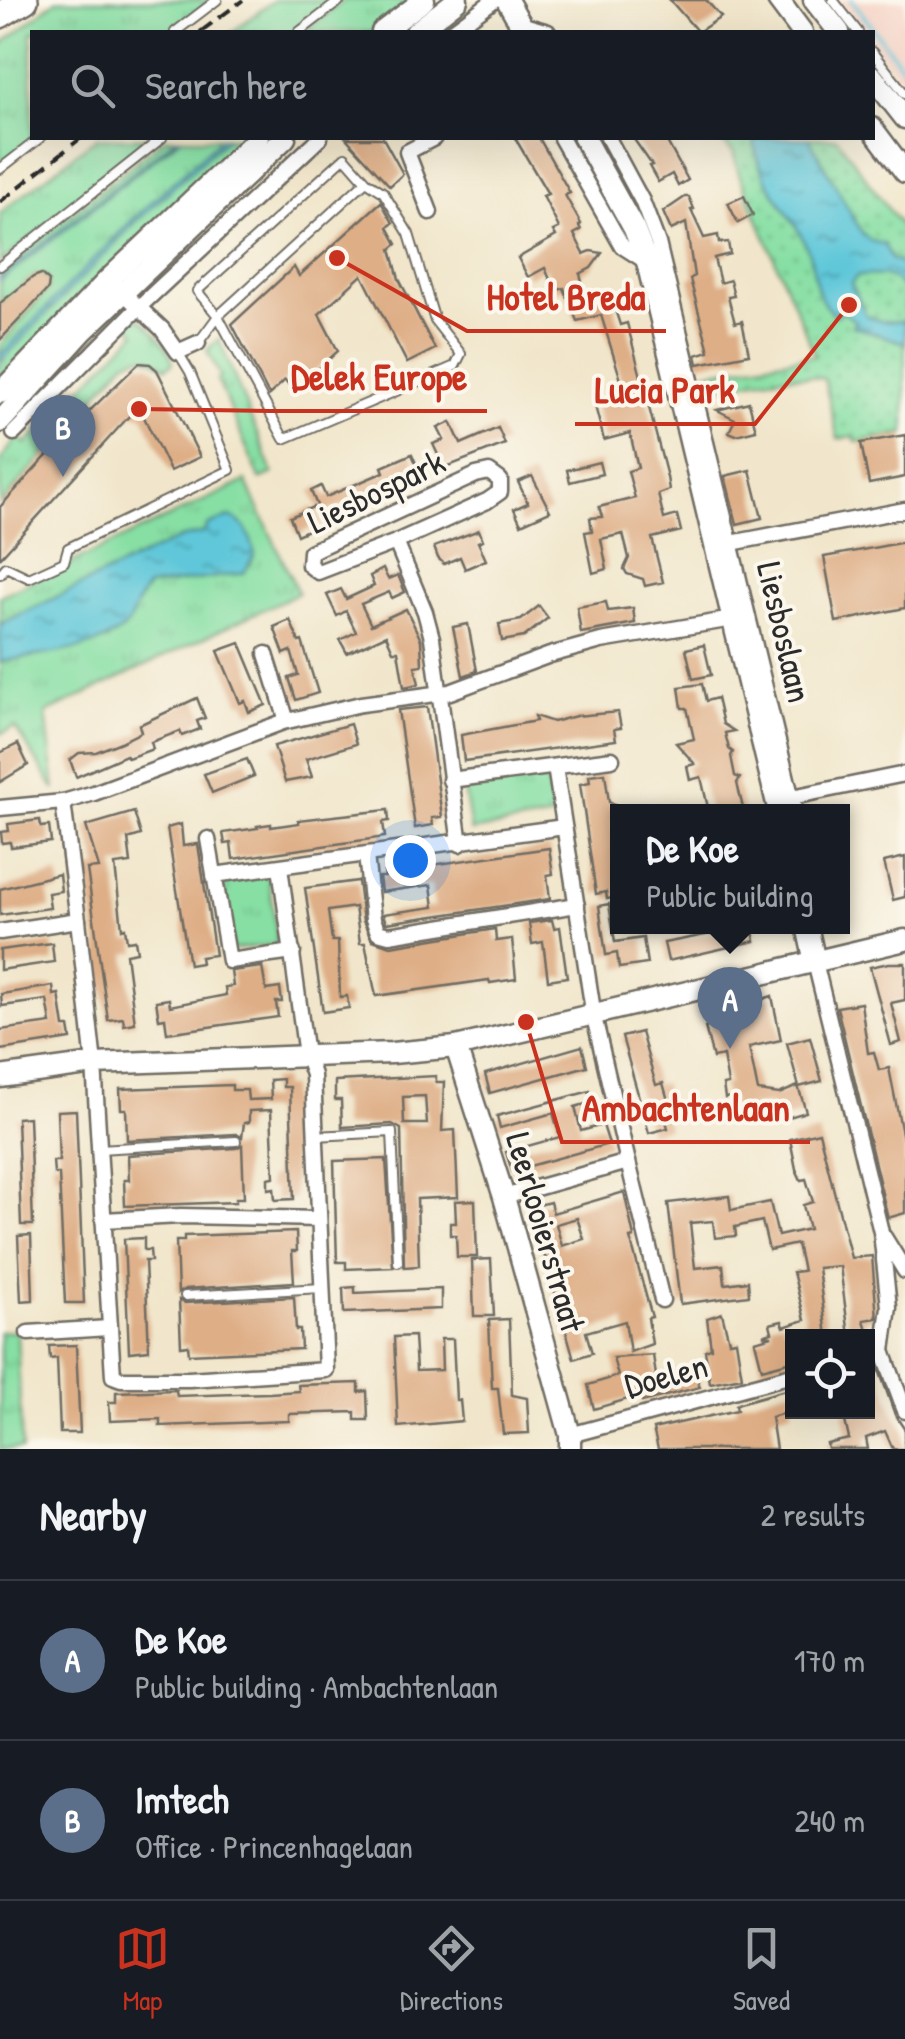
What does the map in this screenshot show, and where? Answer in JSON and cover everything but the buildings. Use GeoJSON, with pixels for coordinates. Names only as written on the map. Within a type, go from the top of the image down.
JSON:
{"type":"FeatureCollection","features":[{"type":"Feature","properties":{"kind":"highway"},"geometry":{"type":"LineString","coordinates":[[0,12],[10,0]]}},
{"type":"Feature","properties":{"kind":"highway"},"geometry":{"type":"LineString","coordinates":[[0,12],[24,0]]}},
{"type":"Feature","properties":{"kind":"street"},"geometry":{"type":"LineString","coordinates":[[385,30],[424,0]]}},
{"type":"Feature","properties":{"kind":"street"},"geometry":{"type":"LineString","coordinates":[[419,30],[457,0]]}},
{"type":"Feature","properties":{"kind":"street"},"geometry":{"type":"LineString","coordinates":[[454,30],[494,0]]}},
{"type":"Feature","properties":{"kind":"street"},"geometry":{"type":"LineString","coordinates":[[507,0],[520,30]]}},
{"type":"Feature","properties":{"kind":"street"},"geometry":{"type":"LineString","coordinates":[[778,0],[800,30]]}},
{"type":"Feature","properties":{"kind":"street"},"geometry":{"type":"LineString","coordinates":[[814,0],[837,30]]}},
{"type":"Feature","properties":{"kind":"street"},"geometry":{"type":"LineString","coordinates":[[875,80],[905,118]]}},
{"type":"Feature","properties":{"kind":"street"},"geometry":{"type":"LineString","coordinates":[[875,132],[905,172]]}},
{"type":"Feature","properties":{"kind":"street"},"geometry":{"type":"LineString","coordinates":[[7,427],[256,140]]}},
{"type":"Feature","properties":{"kind":"street"},"geometry":{"type":"LineString","coordinates":[[123,293],[283,140]]}},
{"type":"Feature","properties":{"kind":"street"},"geometry":{"type":"LineString","coordinates":[[0,392],[317,140]]}},
{"type":"Feature","properties":{"kind":"street"},"geometry":{"type":"LineString","coordinates":[[430,140],[407,152],[430,212]]}},
{"type":"Feature","properties":{"kind":"street"},"geometry":{"type":"LineString","coordinates":[[562,140],[622,246],[647,262]]}},
{"type":"Feature","properties":{"kind":"street","name":"Liesboslaan"},"geometry":{"type":"LineString","coordinates":[[585,140],[634,228],[685,385]]}},
{"type":"Feature","properties":{"kind":"street","name":"Liesboslaan"},"geometry":{"type":"LineString","coordinates":[[609,140],[653,228],[733,619],[788,804]]}},
{"type":"Feature","properties":{"kind":"street"},"geometry":{"type":"LineString","coordinates":[[123,293],[178,352],[198,343]]}},
{"type":"Feature","properties":{"kind":"street","name":"Liesboslaan"},"geometry":{"type":"LineString","coordinates":[[705,470],[731,543],[788,804]]}},
{"type":"Feature","properties":{"kind":"street","name":"Liesbospark"},"geometry":{"type":"LineString","coordinates":[[489,472],[500,480],[500,492],[487,501],[396,542],[330,570],[318,572],[308,565],[310,552],[476,475],[489,472]]}},
{"type":"Feature","properties":{"kind":"street"},"geometry":{"type":"LineString","coordinates":[[731,543],[813,522],[905,510]]}},
{"type":"Feature","properties":{"kind":"street","name":"Liesbospark"},"geometry":{"type":"LineString","coordinates":[[396,542],[425,612],[460,844]]}},
{"type":"Feature","properties":{"kind":"street"},"geometry":{"type":"LineString","coordinates":[[0,808],[63,802],[286,721],[361,704],[450,692],[602,641],[733,619]]}},
{"type":"Feature","properties":{"kind":"street"},"geometry":{"type":"LineString","coordinates":[[266,654],[286,721]]}},
{"type":"Feature","properties":{"kind":"street"},"geometry":{"type":"LineString","coordinates":[[450,780],[612,759]]}},
{"type":"Feature","properties":{"kind":"street"},"geometry":{"type":"LineString","coordinates":[[555,766],[594,1017],[662,1300]]}},
{"type":"Feature","properties":{"kind":"street"},"geometry":{"type":"LineString","coordinates":[[800,804],[905,774]]}},
{"type":"Feature","properties":{"kind":"street"},"geometry":{"type":"LineString","coordinates":[[63,802],[94,1064],[111,1371],[117,1378],[189,1379],[326,1370],[313,1075],[306,1055],[280,867]]}},
{"type":"Feature","properties":{"kind":"street"},"geometry":{"type":"LineString","coordinates":[[214,875],[564,828]]}},
{"type":"Feature","properties":{"kind":"street"},"geometry":{"type":"LineString","coordinates":[[208,839],[229,961],[293,952]]}},
{"type":"Feature","properties":{"kind":"street"},"geometry":{"type":"LineString","coordinates":[[366,855],[373,918],[378,932],[389,935],[577,905]]}},
{"type":"Feature","properties":{"kind":"street"},"geometry":{"type":"LineString","coordinates":[[0,932],[78,920]]}},
{"type":"Feature","properties":{"kind":"street"},"geometry":{"type":"LineString","coordinates":[[810,934],[881,1232],[888,1320],[883,1350],[905,1411]]}},
{"type":"Feature","properties":{"kind":"street"},"geometry":{"type":"LineString","coordinates":[[0,1077],[94,1064],[456,1047],[905,940]]}},
{"type":"Feature","properties":{"kind":"street","name":"Leerlooierstraat"},"geometry":{"type":"LineString","coordinates":[[456,1047],[504,1197],[570,1442]]}},
{"type":"Feature","properties":{"kind":"street"},"geometry":{"type":"LineString","coordinates":[[504,1197],[628,1162]]}},
{"type":"Feature","properties":{"kind":"street"},"geometry":{"type":"LineString","coordinates":[[103,1220],[181,1216],[319,1219]]}},
{"type":"Feature","properties":{"kind":"street"},"geometry":{"type":"LineString","coordinates":[[881,1232],[905,1272]]}},
{"type":"Feature","properties":{"kind":"street"},"geometry":{"type":"LineString","coordinates":[[888,1320],[905,1313]]}},
{"type":"Feature","properties":{"kind":"street"},"geometry":{"type":"LineString","coordinates":[[28,1332],[108,1328]]}},
{"type":"Feature","properties":{"kind":"street"},"geometry":{"type":"LineString","coordinates":[[875,1353],[883,1350]]}},
{"type":"Feature","properties":{"kind":"street","name":"Doelen"},"geometry":{"type":"LineString","coordinates":[[570,1442],[785,1377]]}},
{"type":"Feature","properties":{"kind":"lane"},"geometry":{"type":"LineString","coordinates":[[178,30],[218,0]]}},
{"type":"Feature","properties":{"kind":"lane"},"geometry":{"type":"LineString","coordinates":[[302,30],[341,0]]}},
{"type":"Feature","properties":{"kind":"lane"},"geometry":{"type":"LineString","coordinates":[[833,0],[856,30]]}},
{"type":"Feature","properties":{"kind":"lane"},"geometry":{"type":"LineString","coordinates":[[875,56],[905,94]]}},
{"type":"Feature","properties":{"kind":"lane"},"geometry":{"type":"LineString","coordinates":[[0,169],[37,140]]}},
{"type":"Feature","properties":{"kind":"lane"},"geometry":{"type":"LineString","coordinates":[[0,266],[159,140]]}},
{"type":"Feature","properties":{"kind":"lane"},"geometry":{"type":"LineString","coordinates":[[345,157],[366,181],[383,192],[411,238],[435,322],[461,354],[455,366],[284,439],[218,316],[197,291],[345,157]]}},
{"type":"Feature","properties":{"kind":"lane"},"geometry":{"type":"LineString","coordinates":[[198,343],[218,316],[366,181]]}},
{"type":"Feature","properties":{"kind":"lane"},"geometry":{"type":"LineString","coordinates":[[0,574],[6,567],[29,578],[64,562],[68,548],[230,470],[178,352]]}},
{"type":"Feature","properties":{"kind":"lane"},"geometry":{"type":"LineString","coordinates":[[316,1136],[392,1132],[398,1262]]}},
{"type":"Feature","properties":{"kind":"lane"},"geometry":{"type":"LineString","coordinates":[[99,1149],[236,1141]]}},
{"type":"Feature","properties":{"kind":"lane"},"geometry":{"type":"LineString","coordinates":[[185,1296],[322,1288]]}},
{"type":"Feature","properties":{"kind":"shaded area"},"geometry":{"type":"Polygon","coordinates":[[[840,0],[905,0],[905,85],[875,47],[875,30],[862,30],[840,0]]]}},
{"type":"Feature","properties":{"kind":"green space"},"geometry":{"type":"Polygon","coordinates":[[[56,0],[212,0],[173,30],[30,30],[32,140],[0,165],[0,46],[56,0]]]}},
{"type":"Feature","properties":{"kind":"green space"},"geometry":{"type":"Polygon","coordinates":[[[274,0],[336,0],[297,30],[235,30],[274,0]]]}},
{"type":"Feature","properties":{"kind":"green space"},"geometry":{"type":"Polygon","coordinates":[[[345,0],[417,0],[379,30],[306,30],[345,0]]]}},
{"type":"Feature","properties":{"kind":"green space"},"geometry":{"type":"Polygon","coordinates":[[[93,140],[154,140],[0,263],[0,213],[93,140]]]}},
{"type":"Feature","properties":{"kind":"green space"},"geometry":{"type":"Polygon","coordinates":[[[163,140],[250,140],[0,386],[0,345],[49,284],[46,276],[36,275],[0,303],[0,270],[163,140]]]}},
{"type":"Feature","properties":{"kind":"green space"},"geometry":{"type":"Polygon","coordinates":[[[720,140],[838,140],[905,232],[905,433],[856,442],[854,436],[838,439],[824,379],[779,377],[703,390],[701,373],[815,355],[733,152],[720,140]]]}},
{"type":"Feature","properties":{"kind":"green space"},"geometry":{"type":"Polygon","coordinates":[[[138,317],[159,338],[173,363],[166,368],[147,357],[126,361],[0,505],[0,461],[18,437],[26,444],[136,333],[129,325],[138,317]]]}},
{"type":"Feature","properties":{"kind":"green space"},"geometry":{"type":"Polygon","coordinates":[[[219,339],[273,473],[260,479],[207,350],[219,339]]]}},
{"type":"Feature","properties":{"kind":"green space"},"geometry":{"type":"Polygon","coordinates":[[[246,481],[298,593],[46,713],[55,790],[15,727],[0,734],[0,596],[246,481]]]}},
{"type":"Feature","properties":{"kind":"green space"},"geometry":{"type":"Polygon","coordinates":[[[546,775],[554,817],[471,831],[464,788],[546,775]]]}},
{"type":"Feature","properties":{"kind":"green space"},"geometry":{"type":"Polygon","coordinates":[[[268,874],[278,944],[232,950],[222,880],[268,874]]]}},
{"type":"Feature","properties":{"kind":"green space"},"geometry":{"type":"Polygon","coordinates":[[[17,1331],[22,1449],[0,1449],[0,1332],[17,1331]]]}},
{"type":"Feature","properties":{"kind":"water"},"geometry":{"type":"Polygon","coordinates":[[[174,140],[178,140],[0,281],[0,277],[174,140]]]}},
{"type":"Feature","properties":{"kind":"water"},"geometry":{"type":"Polygon","coordinates":[[[219,140],[225,140],[138,220],[0,362],[0,355],[135,217],[219,140]]]}},
{"type":"Feature","properties":{"kind":"water"},"geometry":{"type":"Polygon","coordinates":[[[754,140],[810,140],[862,233],[871,241],[884,244],[891,259],[905,265],[905,291],[895,280],[884,276],[857,276],[851,283],[866,315],[880,321],[905,322],[905,343],[852,326],[855,321],[841,311],[837,316],[825,305],[805,244],[770,186],[754,140]]]}},
{"type":"Feature","properties":{"kind":"water"},"geometry":{"type":"Polygon","coordinates":[[[229,517],[244,526],[255,554],[244,573],[148,587],[128,624],[113,636],[66,651],[0,662],[0,624],[180,538],[203,533],[208,525],[229,517]]]}},
{"type":"Feature","properties":{"kind":"waterway"},"geometry":{"type":"LineString","coordinates":[[852,0],[874,30]]}},
{"type":"Feature","properties":{"kind":"waterway"},"geometry":{"type":"LineString","coordinates":[[875,31],[905,71]]}},
{"type":"Feature","properties":{"kind":"railway"},"geometry":{"type":"LineString","coordinates":[[203,30],[243,0]]}},
{"type":"Feature","properties":{"kind":"railway"},"geometry":{"type":"LineString","coordinates":[[0,202],[78,140]]}},
{"type":"Feature","properties":{"kind":"place","name":"Hotel Breda"},"geometry":{"type":"Point","coordinates":[337,258]}},
{"type":"Feature","properties":{"kind":"place","name":"Lucia Park"},"geometry":{"type":"Point","coordinates":[849,305]}},
{"type":"Feature","properties":{"kind":"place","name":"Delek Europe"},"geometry":{"type":"Point","coordinates":[139,409]}},
{"type":"Feature","properties":{"kind":"place","name":"Imtech"},"geometry":{"type":"Point","coordinates":[63,477]}},
{"type":"Feature","properties":{"kind":"place","name":"Ambachtenlaan"},"geometry":{"type":"Point","coordinates":[526,1022]}},
{"type":"Feature","properties":{"kind":"place","name":"De Koe"},"geometry":{"type":"Point","coordinates":[730,1049]}}]}
